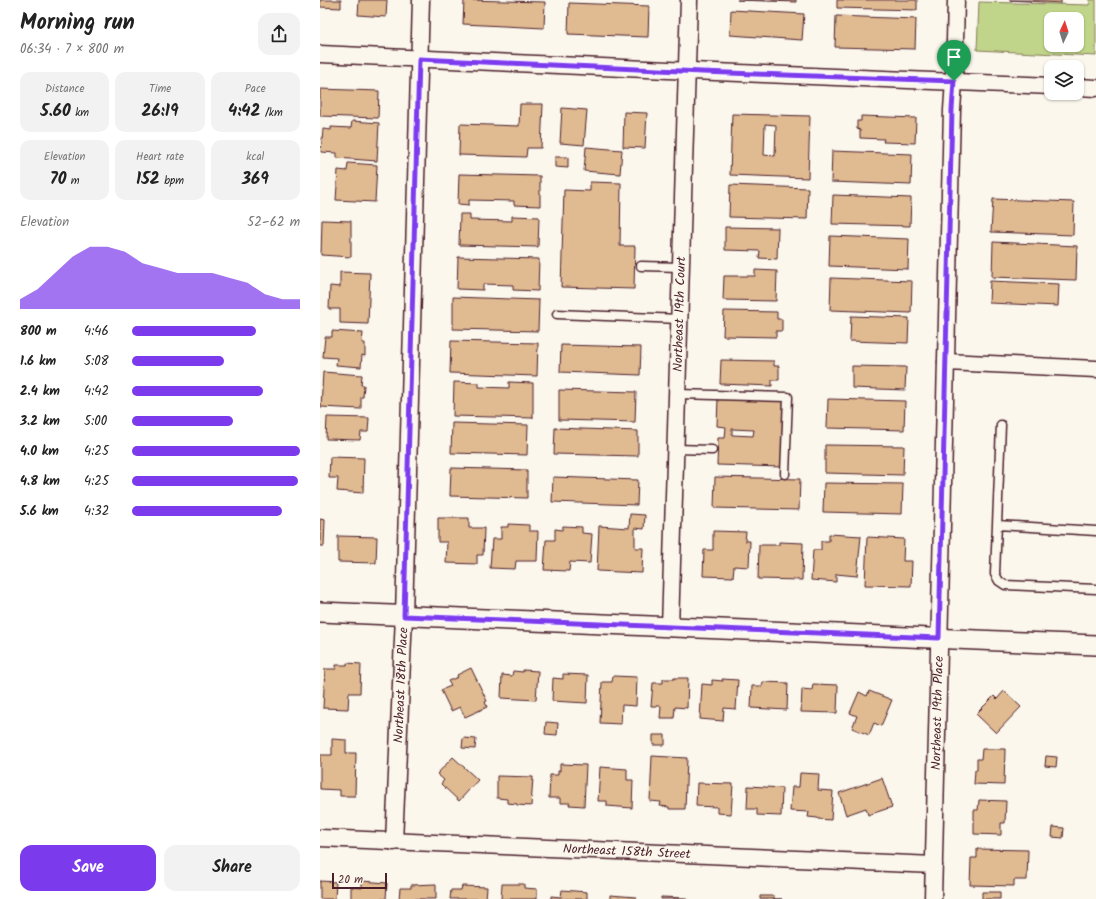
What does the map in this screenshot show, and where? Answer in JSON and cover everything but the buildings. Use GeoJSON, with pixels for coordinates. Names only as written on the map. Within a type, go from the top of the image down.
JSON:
{"type":"FeatureCollection","features":[{"type":"Feature","properties":{"kind":"street","name":"Northeast 18th Place"},"geometry":{"type":"LineString","coordinates":[[394,842],[404,616],[421,0]]}},
{"type":"Feature","properties":{"kind":"street","name":"Northeast 19th Court"},"geometry":{"type":"LineString","coordinates":[[670,628],[689,0]]}},
{"type":"Feature","properties":{"kind":"street","name":"Northeast 19th Place"},"geometry":{"type":"LineString","coordinates":[[933,899],[956,0]]}},
{"type":"Feature","properties":{"kind":"street"},"geometry":{"type":"LineString","coordinates":[[320,54],[1044,86]]}},
{"type":"Feature","properties":{"kind":"street"},"geometry":{"type":"LineString","coordinates":[[1084,87],[1096,88]]}},
{"type":"Feature","properties":{"kind":"street"},"geometry":{"type":"LineString","coordinates":[[946,362],[1096,369]]}},
{"type":"Feature","properties":{"kind":"street"},"geometry":{"type":"LineString","coordinates":[[320,612],[1096,645]]}},
{"type":"Feature","properties":{"kind":"street","name":"Northeast 158th Street"},"geometry":{"type":"LineString","coordinates":[[320,838],[934,866]]}},
{"type":"Feature","properties":{"kind":"lane"},"geometry":{"type":"LineString","coordinates":[[641,266],[681,267]]}},
{"type":"Feature","properties":{"kind":"lane"},"geometry":{"type":"LineString","coordinates":[[557,314],[680,319]]}},
{"type":"Feature","properties":{"kind":"lane"},"geometry":{"type":"LineString","coordinates":[[678,394],[788,397],[786,474]]}},
{"type":"Feature","properties":{"kind":"lane"},"geometry":{"type":"LineString","coordinates":[[1001,425],[995,574],[999,581],[1005,584],[1096,589]]}},
{"type":"Feature","properties":{"kind":"lane"},"geometry":{"type":"LineString","coordinates":[[676,449],[712,450]]}},
{"type":"Feature","properties":{"kind":"lane"},"geometry":{"type":"LineString","coordinates":[[997,525],[1096,530]]}},
{"type":"Feature","properties":{"kind":"green space"},"geometry":{"type":"Polygon","coordinates":[[[1090,0],[1096,0],[1096,56],[977,50],[979,2],[1089,5],[1090,0]]]}},
{"type":"Feature","properties":{"kind":"route"},"geometry":{"type":"LineString","coordinates":[[419,59],[702,72],[954,81],[952,110],[939,638],[404,616],[419,59]]}}]}
